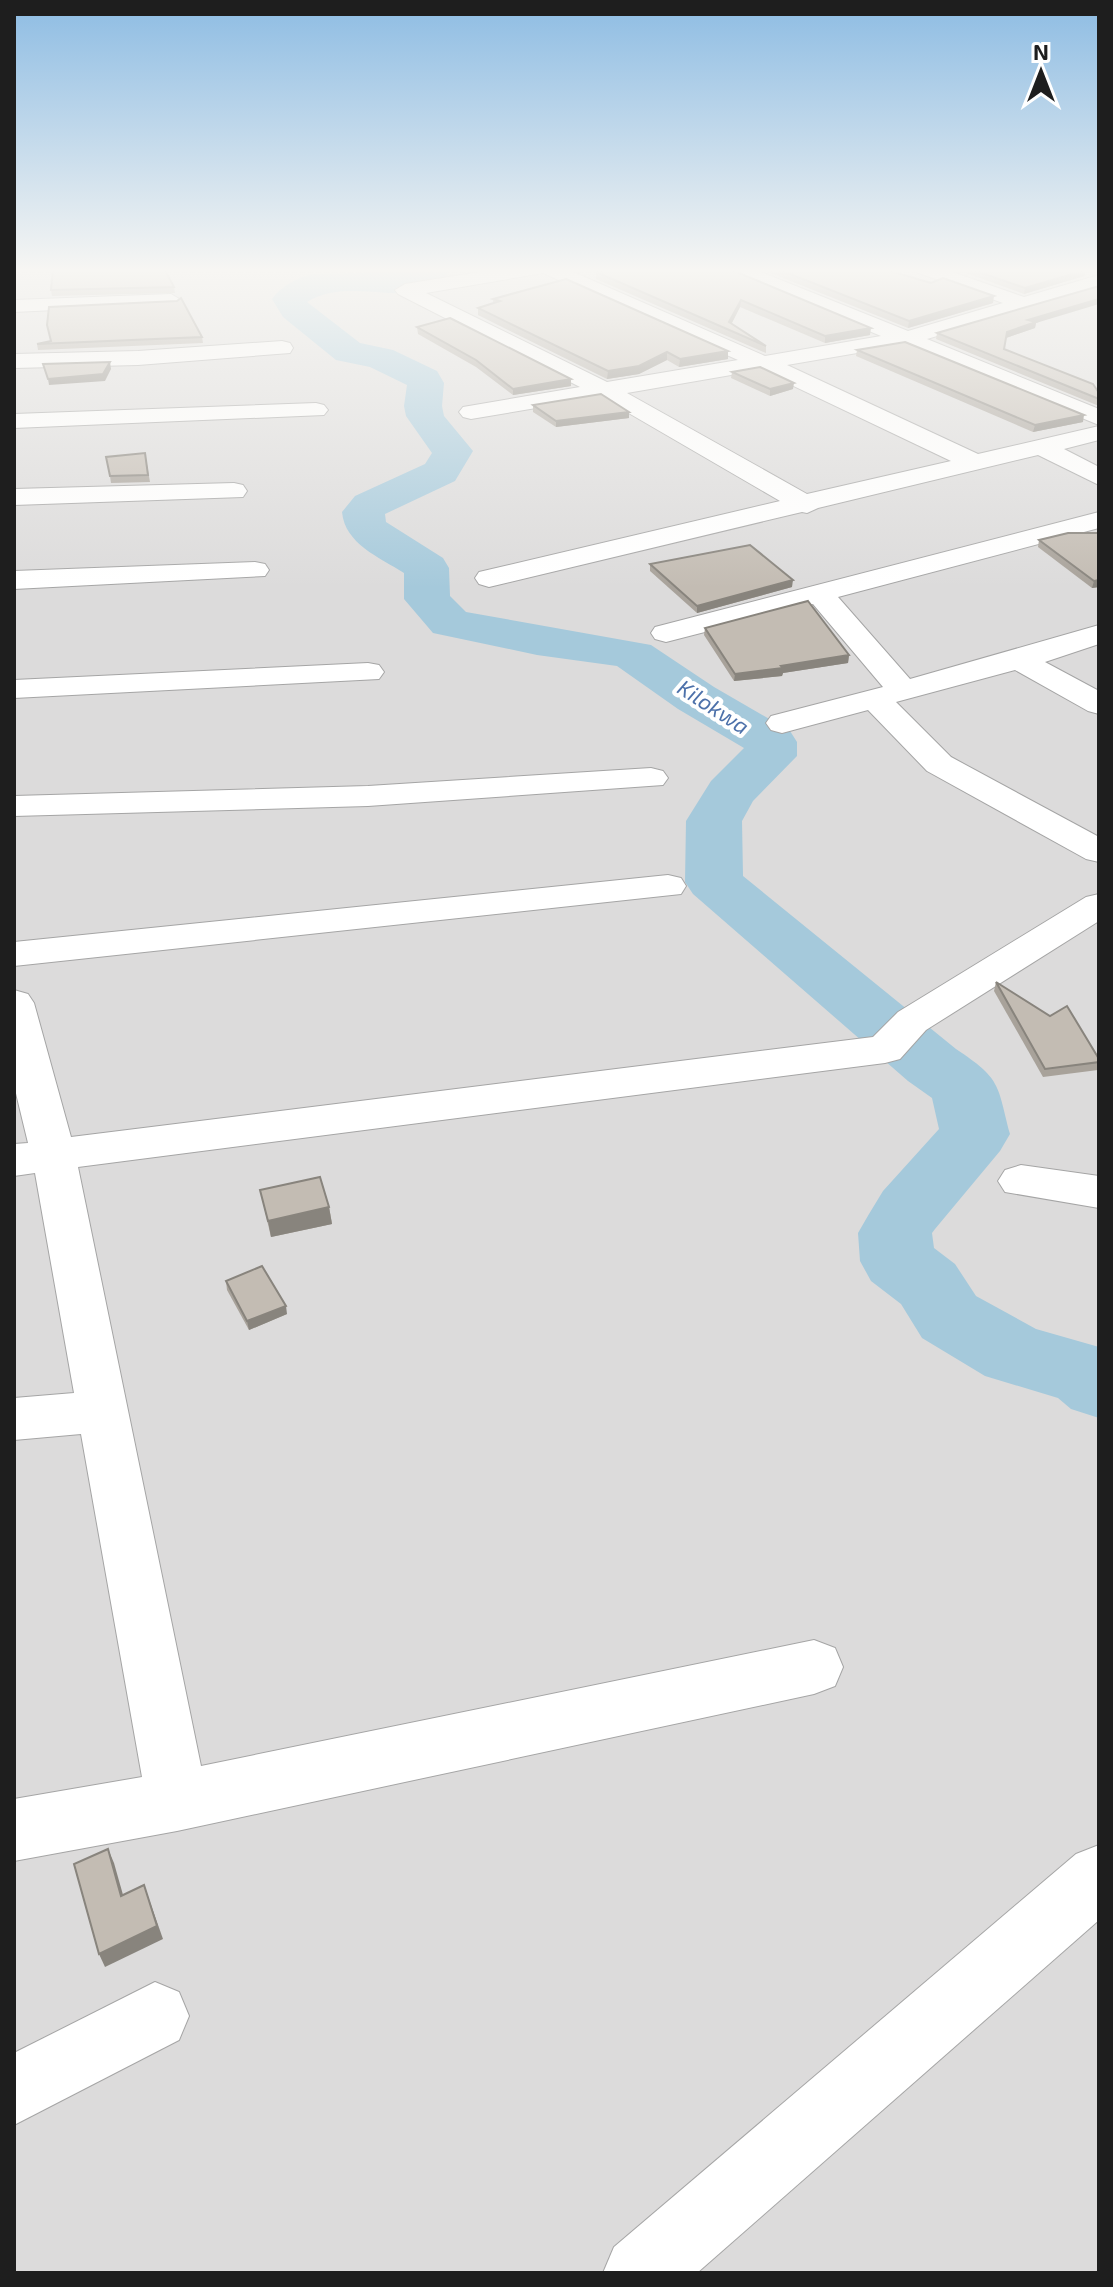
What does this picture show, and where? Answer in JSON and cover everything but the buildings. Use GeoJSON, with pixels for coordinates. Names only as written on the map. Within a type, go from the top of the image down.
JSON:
{"type":"FeatureCollection","features":[{"type":"Feature","properties":{"kind":"street"},"geometry":{"type":"LineString","coordinates":[[574,375],[807,505]]}},
{"type":"Feature","properties":{"kind":"street"},"geometry":{"type":"LineString","coordinates":[[471,412],[698,375]]}},
{"type":"Feature","properties":{"kind":"street"},"geometry":{"type":"LineString","coordinates":[[788,375],[976,463]]}},
{"type":"Feature","properties":{"kind":"street"},"geometry":{"type":"LineString","coordinates":[[996,375],[1099,418]]}},
{"type":"Feature","properties":{"kind":"street"},"geometry":{"type":"LineString","coordinates":[[14,421],[316,410]]}},
{"type":"Feature","properties":{"kind":"street"},"geometry":{"type":"LineString","coordinates":[[489,578],[807,505],[1099,433]]}},
{"type":"Feature","properties":{"kind":"street"},"geometry":{"type":"LineString","coordinates":[[1043,448],[1099,477]]}},
{"type":"Feature","properties":{"kind":"street"},"geometry":{"type":"LineString","coordinates":[[14,497],[234,491]]}},
{"type":"Feature","properties":{"kind":"street"},"geometry":{"type":"LineString","coordinates":[[666,633],[1099,520]]}},
{"type":"Feature","properties":{"kind":"street"},"geometry":{"type":"LineString","coordinates":[[14,580],[255,570]]}},
{"type":"Feature","properties":{"kind":"street"},"geometry":{"type":"LineString","coordinates":[[819,593],[939,764],[1099,851]]}},
{"type":"Feature","properties":{"kind":"street"},"geometry":{"type":"LineString","coordinates":[[782,723],[1019,660],[1099,634]]}},
{"type":"Feature","properties":{"kind":"street"},"geometry":{"type":"LineString","coordinates":[[1019,660],[1099,704]]}},
{"type":"Feature","properties":{"kind":"street"},"geometry":{"type":"LineString","coordinates":[[14,689],[368,672]]}},
{"type":"Feature","properties":{"kind":"street"},"geometry":{"type":"LineString","coordinates":[[14,806],[368,796],[651,778]]}},
{"type":"Feature","properties":{"kind":"street"},"geometry":{"type":"LineString","coordinates":[[14,954],[668,886]]}},
{"type":"Feature","properties":{"kind":"street"},"geometry":{"type":"LineString","coordinates":[[34,1159],[898,1035],[1099,905]]}},
{"type":"Feature","properties":{"kind":"street"},"geometry":{"type":"LineString","coordinates":[[14,1003],[34,1159],[103,1411],[177,1801]]}},
{"type":"Feature","properties":{"kind":"street"},"geometry":{"type":"LineString","coordinates":[[1021,1181],[1099,1192]]}},
{"type":"Feature","properties":{"kind":"street"},"geometry":{"type":"LineString","coordinates":[[14,1419],[103,1411]]}},
{"type":"Feature","properties":{"kind":"street"},"geometry":{"type":"LineString","coordinates":[[14,1830],[177,1801],[814,1667]]}},
{"type":"Feature","properties":{"kind":"street"},"geometry":{"type":"LineString","coordinates":[[640,2273],[1099,1877]]}},
{"type":"Feature","properties":{"kind":"street"},"geometry":{"type":"LineString","coordinates":[[14,2090],[155,2016]]}},
{"type":"Feature","properties":{"kind":"shaded area"},"geometry":{"type":"Polygon","coordinates":[[[14,375],[1099,375],[1099,2273],[14,2273],[14,375]]]}},
{"type":"Feature","properties":{"kind":"waterway","name":"Kilokwa"},"geometry":{"type":"LineString","coordinates":[[415,375],[424,379],[426,387],[425,416],[435,434],[453,451],[441,472],[370,505],[363,512],[365,528],[427,568],[427,599],[450,623],[537,641],[634,655],[696,698],[771,742],[770,756],[730,793],[714,821],[714,882],[932,1065],[964,1087],[975,1134],[909,1210],[895,1233],[898,1261],[928,1284],[949,1317],[1013,1354],[1084,1374],[1099,1386]]}}]}
